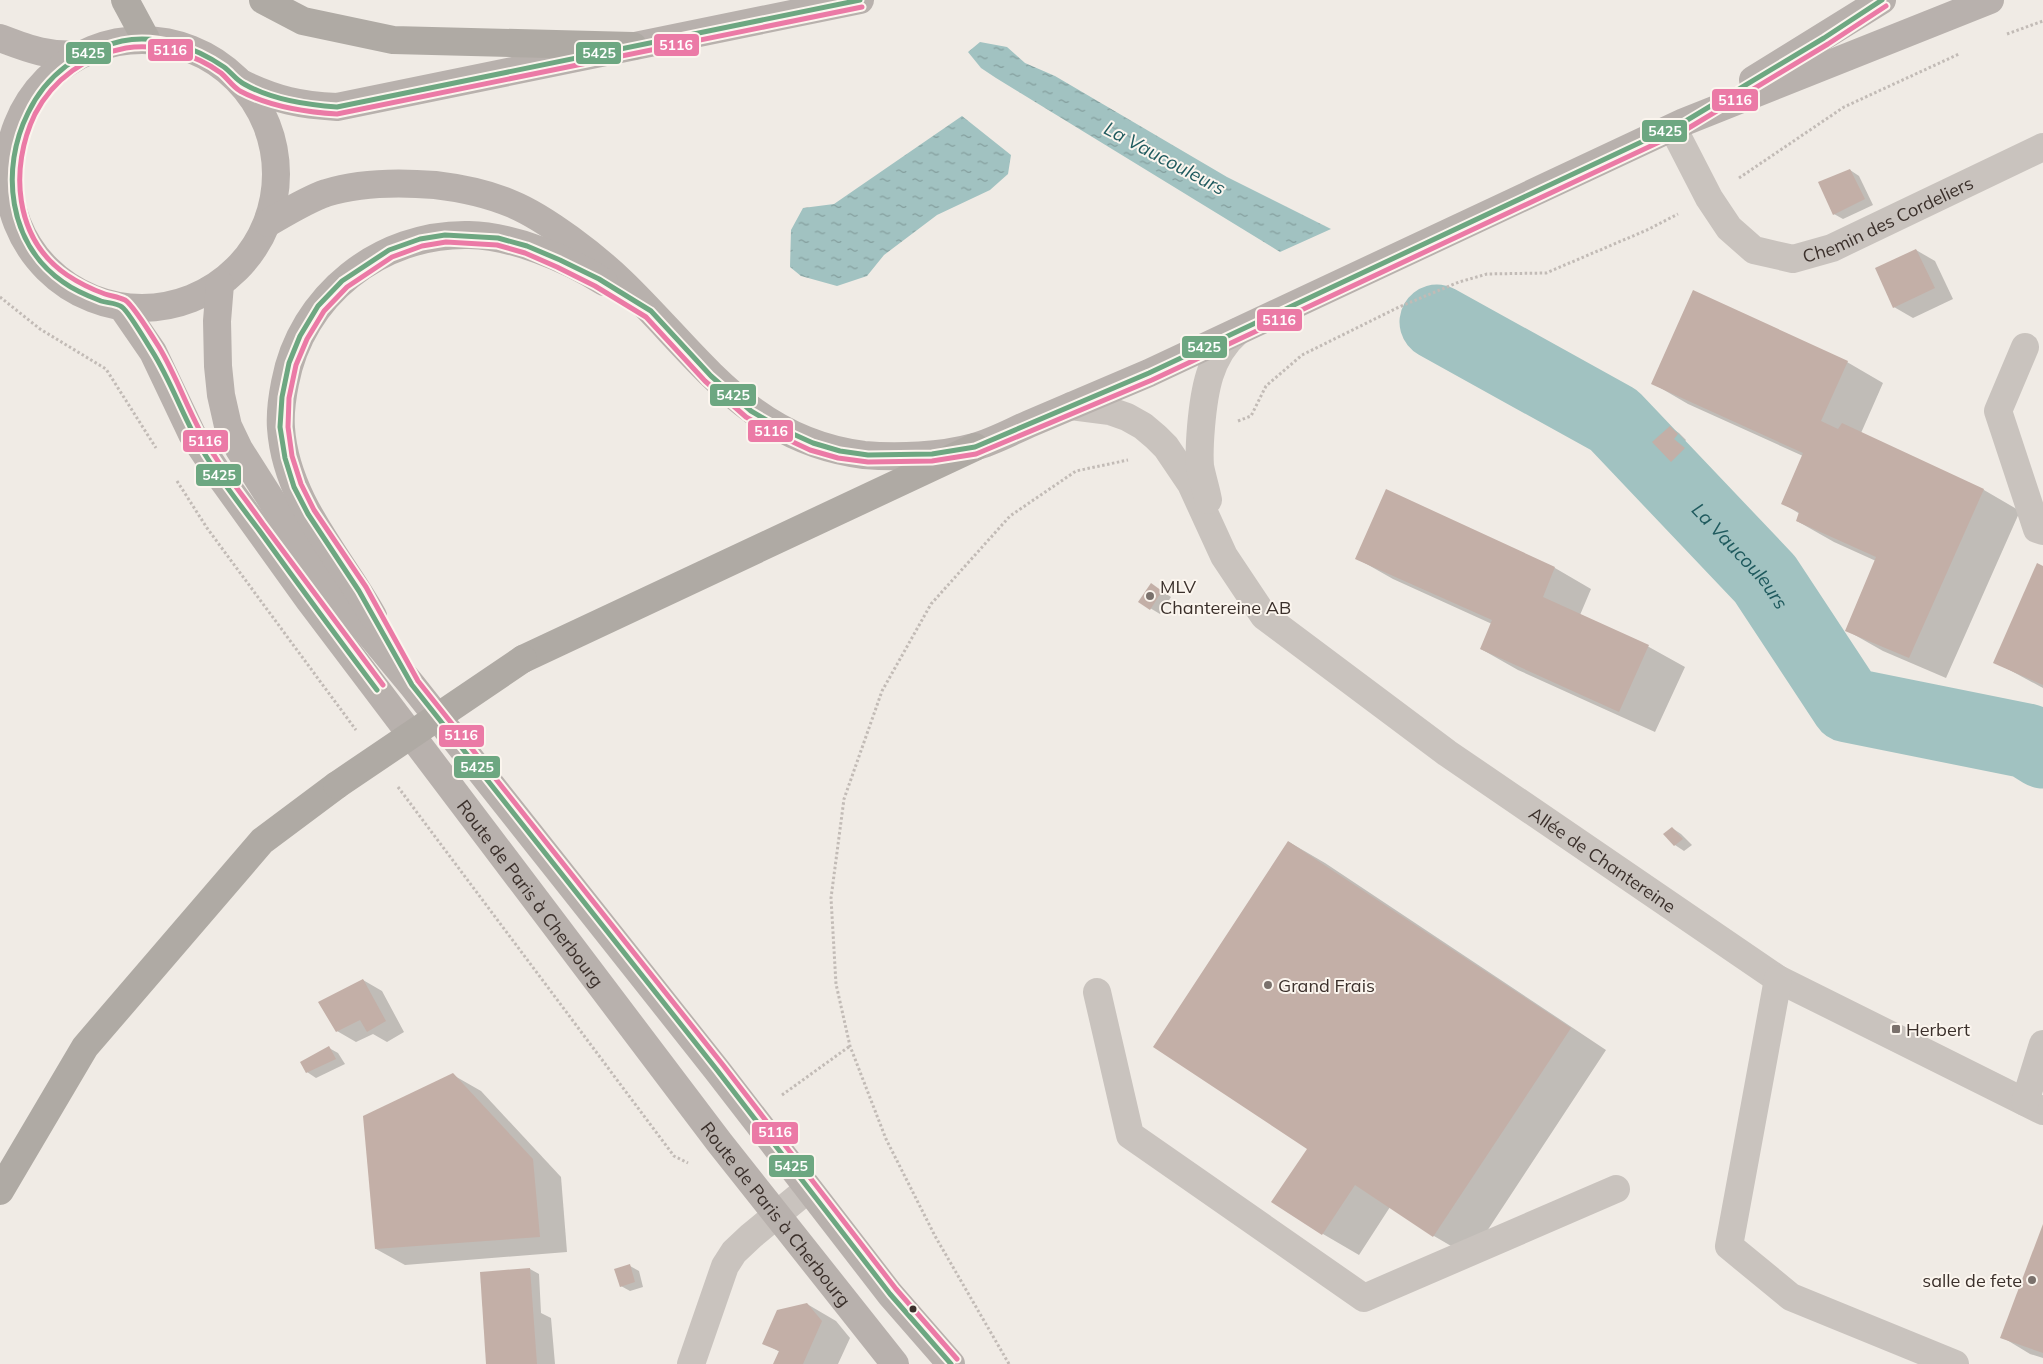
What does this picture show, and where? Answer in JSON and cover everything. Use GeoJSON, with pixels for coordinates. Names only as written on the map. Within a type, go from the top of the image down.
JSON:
{"type":"FeatureCollection","features":[{"type":"Feature","properties":{"kind":"highway"},"geometry":{"type":"LineString","coordinates":[[125,0],[146,39]]}},
{"type":"Feature","properties":{"kind":"highway"},"geometry":{"type":"LineString","coordinates":[[263,0],[303,21],[393,40],[633,46]]}},
{"type":"Feature","properties":{"kind":"highway"},"geometry":{"type":"LineString","coordinates":[[0,1192],[85,1047],[262,841],[337,786],[523,659],[974,447]]}},
{"type":"Feature","properties":{"kind":"main road"},"geometry":{"type":"LineString","coordinates":[[243,84],[271,97],[293,103],[336,106],[860,0]]}},
{"type":"Feature","properties":{"kind":"main road"},"geometry":{"type":"LineString","coordinates":[[1678,125],[1882,0]]}},
{"type":"Feature","properties":{"kind":"main road"},"geometry":{"type":"LineString","coordinates":[[268,223],[324,194],[347,188],[399,182],[449,187],[513,204],[553,228],[621,280],[711,376],[751,410],[782,429],[813,443],[840,451],[868,455],[932,454],[974,447],[1071,406],[1237,332],[1678,125],[1990,0]]}},
{"type":"Feature","properties":{"kind":"main road"},"geometry":{"type":"LineString","coordinates":[[0,38],[46,54],[63,56],[81,54]]}},
{"type":"Feature","properties":{"kind":"main road"},"geometry":{"type":"LineString","coordinates":[[146,39],[168,42],[189,48],[209,57],[227,69],[243,84],[257,104],[268,126],[274,150],[277,175],[268,223],[260,240],[248,257],[220,284],[198,297],[173,305],[148,308],[122,307],[94,300],[68,286],[46,267],[28,244],[17,221],[4,163],[23,112],[34,94],[63,65],[101,45],[124,40],[146,39]]}},
{"type":"Feature","properties":{"kind":"main road"},"geometry":{"type":"LineString","coordinates":[[412,685],[359,591],[308,514],[294,487],[285,458],[280,428],[282,397],[289,363],[300,336],[318,306],[342,281],[389,250],[420,239],[470,235],[498,238],[520,244],[560,260],[600,279],[651,312]]}},
{"type":"Feature","properties":{"kind":"main road"},"geometry":{"type":"LineString","coordinates":[[220,284],[218,357],[221,395],[228,426],[239,449],[308,554],[344,603],[412,685],[717,1070],[890,1294],[951,1364]]}},
{"type":"Feature","properties":{"kind":"main road","name":"Route de Paris à Cherbourg"},"geometry":{"type":"LineString","coordinates":[[122,307],[153,352],[192,434],[315,608],[776,1216],[895,1364]]}},
{"type":"Feature","properties":{"kind":"street","name":"Chemin des Cordeliers"},"geometry":{"type":"LineString","coordinates":[[1678,125],[1709,198],[1729,228],[1754,250],[1793,259],[1832,248],[2043,147]]}},
{"type":"Feature","properties":{"kind":"street"},"geometry":{"type":"LineString","coordinates":[[1217,538],[1200,466],[1201,435],[1208,376],[1226,341],[1237,332]]}},
{"type":"Feature","properties":{"kind":"street"},"geometry":{"type":"LineString","coordinates":[[2025,347],[1998,411],[2037,529],[2043,531]]}},
{"type":"Feature","properties":{"kind":"street"},"geometry":{"type":"LineString","coordinates":[[1071,406],[1110,411],[1128,417],[1143,426],[1166,447],[1192,484],[1217,538]]}},
{"type":"Feature","properties":{"kind":"street","name":"Allée de Chantereine"},"geometry":{"type":"LineString","coordinates":[[1217,538],[1224,556],[1264,616],[1447,752],[1778,979],[2034,1107]]}},
{"type":"Feature","properties":{"kind":"street"},"geometry":{"type":"LineString","coordinates":[[1778,979],[1729,1246],[1791,1297],[1955,1364]]}},
{"type":"Feature","properties":{"kind":"street"},"geometry":{"type":"LineString","coordinates":[[1097,992],[1130,1135],[1364,1298],[1616,1189]]}},
{"type":"Feature","properties":{"kind":"street"},"geometry":{"type":"LineString","coordinates":[[2034,1107],[2043,1044]]}},
{"type":"Feature","properties":{"kind":"street"},"geometry":{"type":"LineString","coordinates":[[691,1364],[725,1266],[734,1252],[808,1189]]}},
{"type":"Feature","properties":{"kind":"path"},"geometry":{"type":"LineString","coordinates":[[2001,36],[2043,20]]}},
{"type":"Feature","properties":{"kind":"path"},"geometry":{"type":"LineString","coordinates":[[1201,435],[1251,416],[1266,386],[1302,355],[1399,307],[1459,282],[1487,274],[1546,273],[1647,230],[1709,198],[1844,106],[1967,50]]}},
{"type":"Feature","properties":{"kind":"path"},"geometry":{"type":"LineString","coordinates":[[1009,1364],[936,1236],[886,1139],[850,1046],[836,984],[831,898],[844,799],[882,691],[931,604],[1010,516],[1076,471],[1128,460],[1166,447]]}},
{"type":"Feature","properties":{"kind":"water"},"geometry":{"type":"Polygon","coordinates":[[[980,42],[1007,47],[1025,63],[1055,76],[1227,177],[1331,229],[1280,252],[981,68],[968,52],[980,42]]]}},
{"type":"Feature","properties":{"kind":"water"},"geometry":{"type":"Polygon","coordinates":[[[962,116],[1011,155],[1008,174],[990,190],[937,215],[884,255],[867,276],[837,286],[801,276],[790,267],[791,230],[803,208],[834,204],[962,116]]]}},
{"type":"Feature","properties":{"kind":"building"},"geometry":{"type":"Polygon","coordinates":[[[1850,169],[1865,199],[1833,215],[1818,182],[1850,169]]]}},
{"type":"Feature","properties":{"kind":"building"},"geometry":{"type":"Polygon","coordinates":[[[1916,249],[1935,288],[1893,308],[1875,268],[1916,249]]]}},
{"type":"Feature","properties":{"kind":"building"},"geometry":{"type":"Polygon","coordinates":[[[1693,290],[1848,361],[1821,421],[1838,429],[1842,423],[1984,489],[1909,658],[1845,631],[1876,557],[1796,521],[1799,512],[1781,504],[1803,453],[1651,384],[1693,290]]]}},
{"type":"Feature","properties":{"kind":"building"},"geometry":{"type":"Polygon","coordinates":[[[1670,426],[1678,434],[1674,439],[1685,448],[1671,462],[1652,442],[1670,426]]]}},
{"type":"Feature","properties":{"kind":"building"},"geometry":{"type":"Polygon","coordinates":[[[1386,489],[1555,567],[1543,597],[1649,645],[1619,712],[1480,649],[1492,620],[1355,559],[1386,489]]]}},
{"type":"Feature","properties":{"kind":"building"},"geometry":{"type":"Polygon","coordinates":[[[2037,563],[2043,566],[2043,685],[1993,663],[2037,563]]]}},
{"type":"Feature","properties":{"kind":"building","name":"MLV Chantereine AB"},"geometry":{"type":"Polygon","coordinates":[[[1151,583],[1162,591],[1150,610],[1138,602],[1151,583]]]}},
{"type":"Feature","properties":{"kind":"building"},"geometry":{"type":"Polygon","coordinates":[[[1672,827],[1683,839],[1674,846],[1663,834],[1672,827]]]}},
{"type":"Feature","properties":{"kind":"building"},"geometry":{"type":"Polygon","coordinates":[[[1288,841],[1571,1028],[1433,1237],[1355,1185],[1322,1235],[1271,1202],[1307,1149],[1153,1047],[1288,841]]]}},
{"type":"Feature","properties":{"kind":"building"},"geometry":{"type":"Polygon","coordinates":[[[363,979],[386,1021],[367,1032],[360,1020],[336,1032],[318,1002],[363,979]]]}},
{"type":"Feature","properties":{"kind":"building"},"geometry":{"type":"Polygon","coordinates":[[[329,1046],[336,1059],[306,1073],[300,1062],[329,1046]]]}},
{"type":"Feature","properties":{"kind":"building"},"geometry":{"type":"Polygon","coordinates":[[[453,1073],[533,1159],[540,1237],[375,1249],[363,1116],[453,1073]]]}},
{"type":"Feature","properties":{"kind":"building","name":"salle de fete"},"geometry":{"type":"Polygon","coordinates":[[[2043,1224],[2043,1353],[2000,1338],[2043,1224]]]}},
{"type":"Feature","properties":{"kind":"building"},"geometry":{"type":"Polygon","coordinates":[[[630,1264],[635,1282],[620,1287],[614,1269],[630,1264]]]}},
{"type":"Feature","properties":{"kind":"building"},"geometry":{"type":"Polygon","coordinates":[[[530,1268],[537,1364],[486,1364],[480,1272],[530,1268]]]}},
{"type":"Feature","properties":{"kind":"building"},"geometry":{"type":"Polygon","coordinates":[[[807,1303],[822,1321],[803,1364],[773,1364],[779,1351],[762,1344],[777,1310],[807,1303]]]}},
{"type":"Feature","properties":{"kind":"waterway","name":"La Vaucouleurs"},"geometry":{"type":"LineString","coordinates":[[1437,322],[1614,420],[1765,579],[1848,705],[2027,741],[2043,751]]}},
{"type":"Feature","properties":{"kind":"transit line","name":"5425"},"geometry":{"type":"LineString","coordinates":[[377,690],[212,466],[159,364],[129,314],[120,306],[101,301],[67,285],[45,266],[30,247],[20,227],[14,204],[12,181],[19,135],[35,99],[55,76],[79,58],[107,45],[135,39],[162,41],[188,48],[213,60],[241,82],[255,90],[277,98],[313,105],[337,107],[860,0]]}},
{"type":"Feature","properties":{"kind":"transit line","name":"5425"},"geometry":{"type":"LineString","coordinates":[[951,1364],[890,1294],[717,1070],[412,685],[359,591],[308,514],[294,487],[285,458],[280,427],[282,397],[289,363],[300,336],[318,306],[342,281],[389,250],[420,239],[445,235],[498,238],[527,246],[560,260],[599,279],[651,311],[711,376],[751,411],[782,429],[813,443],[840,451],[868,455],[932,454],[975,447],[1149,373],[1684,122],[1824,38],[1882,0]]}},
{"type":"Feature","properties":{"kind":"transit line","name":"5116"},"geometry":{"type":"LineString","coordinates":[[957,1359],[896,1289],[723,1065],[418,681],[366,587],[314,510],[301,484],[292,456],[288,427],[289,398],[296,365],[307,339],[324,311],[347,287],[392,257],[422,246],[446,242],[497,245],[525,253],[557,267],[595,286],[646,317],[705,381],[746,417],[810,450],[838,458],[868,462],[932,461],[976,454],[1152,380],[1687,129],[1828,44],[1886,6]]}},
{"type":"Feature","properties":{"kind":"transit line","name":"5116"},"geometry":{"type":"LineString","coordinates":[[383,685],[220,464],[199,429],[166,360],[133,308],[125,300],[95,290],[67,275],[49,260],[36,242],[27,222],[21,201],[20,179],[27,135],[42,101],[73,70],[98,56],[126,48],[151,47],[188,55],[200,60],[221,73],[240,91],[263,101],[300,110],[337,114],[862,7]]}},
{"type":"Feature","properties":{"kind":"place","name":"MLV Chantereine AB"},"geometry":{"type":"Point","coordinates":[1150,596]}},
{"type":"Feature","properties":{"kind":"place","name":"Grand Frais"},"geometry":{"type":"Point","coordinates":[1268,985]}},
{"type":"Feature","properties":{"kind":"place","name":"Herbert"},"geometry":{"type":"Point","coordinates":[1896,1029]}},
{"type":"Feature","properties":{"kind":"place","name":"salle de fete"},"geometry":{"type":"Point","coordinates":[2032,1280]}}]}
